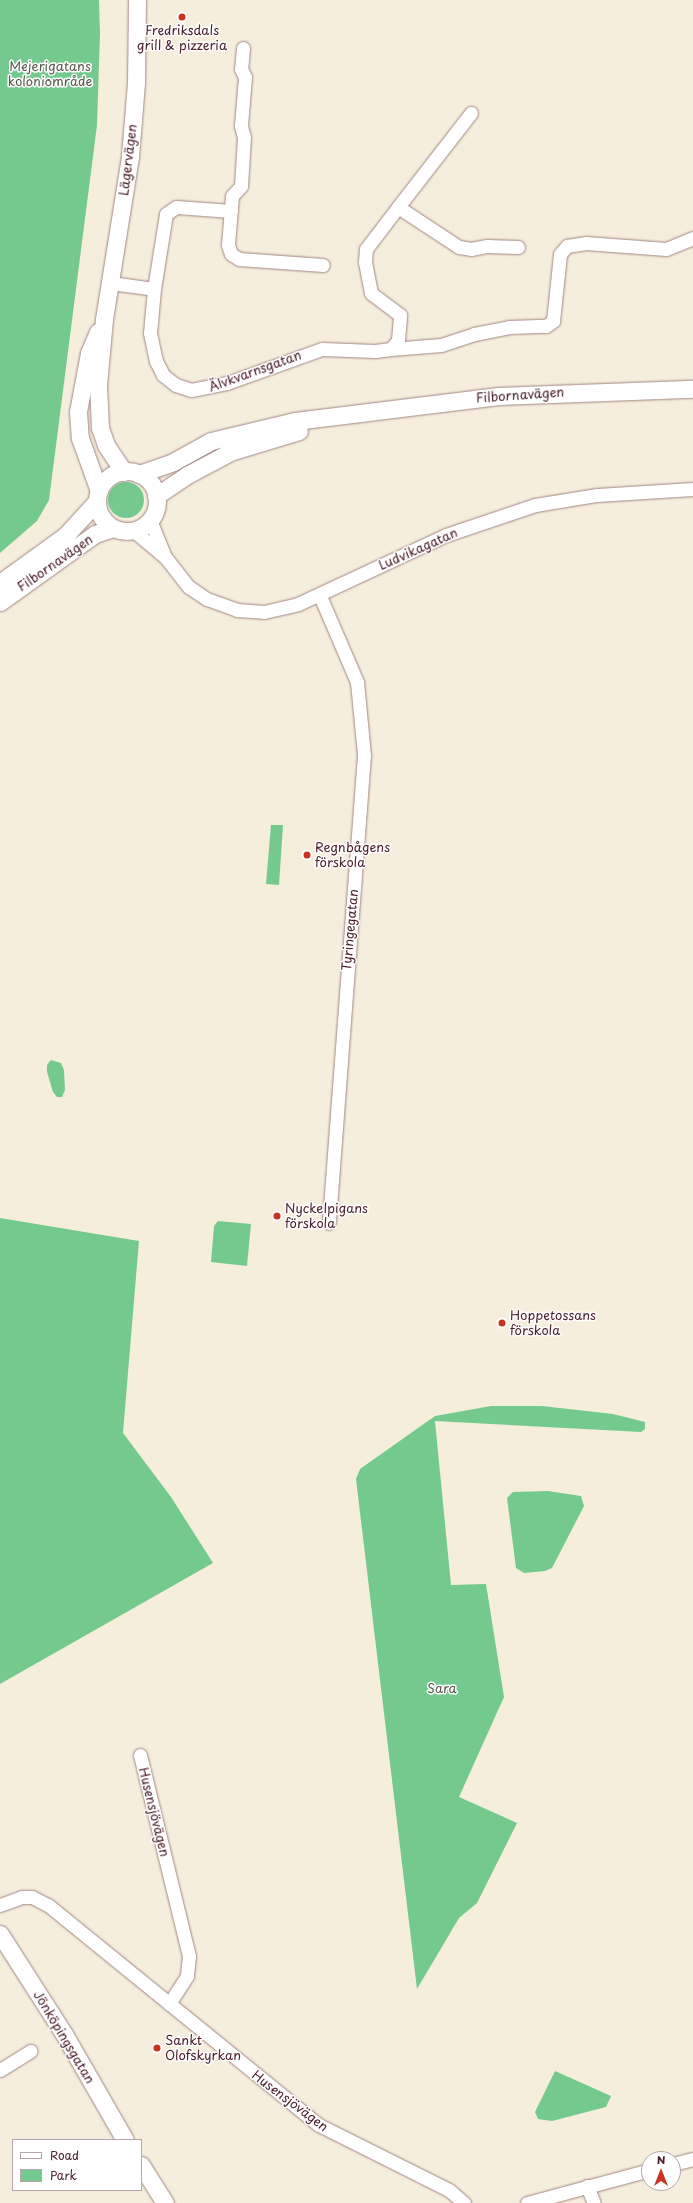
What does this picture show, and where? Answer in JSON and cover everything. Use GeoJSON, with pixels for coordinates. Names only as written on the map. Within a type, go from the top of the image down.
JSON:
{"type":"FeatureCollection","features":[{"type":"Feature","properties":{"kind":"street","name":"Lägervägen"},"geometry":{"type":"LineString","coordinates":[[132,473],[106,445],[97,411],[104,319],[111,283],[130,156],[135,97],[137,0]]}},
{"type":"Feature","properties":{"kind":"street"},"geometry":{"type":"LineString","coordinates":[[243,48],[241,69],[245,77],[241,126],[244,137],[241,186],[232,196],[228,245],[231,254],[239,258],[323,265]]}},
{"type":"Feature","properties":{"kind":"street"},"geometry":{"type":"LineString","coordinates":[[391,348],[398,340],[400,315],[371,293],[365,262],[366,250],[471,112]]}},
{"type":"Feature","properties":{"kind":"street","name":"Älvkvarnsgatan"},"geometry":{"type":"LineString","coordinates":[[231,211],[176,207],[166,214],[154,288],[150,333],[156,361],[163,375],[176,385],[191,390],[228,383],[322,348],[375,351],[391,348],[441,345],[474,334],[509,327],[546,326],[553,321],[560,254],[567,246],[586,244],[666,250],[693,238]]}},
{"type":"Feature","properties":{"kind":"street"},"geometry":{"type":"LineString","coordinates":[[398,207],[459,247],[470,250],[487,246],[518,247]]}},
{"type":"Feature","properties":{"kind":"street"},"geometry":{"type":"LineString","coordinates":[[111,283],[154,288]]}},
{"type":"Feature","properties":{"kind":"street","name":"Lägervägen"},"geometry":{"type":"LineString","coordinates":[[98,496],[80,438],[78,412],[89,353],[104,319]]}},
{"type":"Feature","properties":{"kind":"street","name":"Filbornavägen"},"geometry":{"type":"LineString","coordinates":[[132,473],[173,462],[219,439],[295,421],[349,416],[498,396],[693,389]]}},
{"type":"Feature","properties":{"kind":"street","name":"Filbornavägen"},"geometry":{"type":"LineString","coordinates":[[156,496],[187,475],[230,452],[349,416]]}},
{"type":"Feature","properties":{"kind":"street"},"geometry":{"type":"LineString","coordinates":[[132,473],[153,487],[156,496],[157,504],[150,520],[134,530],[112,528],[101,516],[98,496],[108,478],[132,473]]}},
{"type":"Feature","properties":{"kind":"street","name":"Ludvikagatan"},"geometry":{"type":"LineString","coordinates":[[134,530],[166,558],[189,587],[207,599],[232,609],[274,611],[320,596],[446,535],[535,505],[597,495],[693,489]]}},
{"type":"Feature","properties":{"kind":"street","name":"Filbornavägen"},"geometry":{"type":"LineString","coordinates":[[0,583],[66,535],[98,496]]}},
{"type":"Feature","properties":{"kind":"street","name":"Ludvikagatan"},"geometry":{"type":"LineString","coordinates":[[150,520],[166,558]]}},
{"type":"Feature","properties":{"kind":"street","name":"Filbornavägen"},"geometry":{"type":"LineString","coordinates":[[0,602],[95,534],[112,528]]}},
{"type":"Feature","properties":{"kind":"street","name":"Tyringegatan"},"geometry":{"type":"LineString","coordinates":[[320,596],[357,682],[364,755],[329,1224]]}},
{"type":"Feature","properties":{"kind":"street","name":"Husensjövägen"},"geometry":{"type":"LineString","coordinates":[[140,1756],[188,1956],[187,1976],[169,2004]]}},
{"type":"Feature","properties":{"kind":"street","name":"Husensjövägen"},"geometry":{"type":"LineString","coordinates":[[0,1905],[22,1897],[41,1901],[319,2125],[349,2142],[434,2182],[464,2203]]}},
{"type":"Feature","properties":{"kind":"street","name":"Jönköpingsgatan"},"geometry":{"type":"LineString","coordinates":[[0,1934],[64,2034],[124,2139]]}},
{"type":"Feature","properties":{"kind":"street"},"geometry":{"type":"LineString","coordinates":[[0,2070],[30,2051]]}},
{"type":"Feature","properties":{"kind":"street"},"geometry":{"type":"LineString","coordinates":[[681,2162],[693,2159]]}},
{"type":"Feature","properties":{"kind":"street"},"geometry":{"type":"LineString","coordinates":[[142,2167],[165,2203]]}},
{"type":"Feature","properties":{"kind":"street"},"geometry":{"type":"LineString","coordinates":[[527,2203],[641,2172]]}},
{"type":"Feature","properties":{"kind":"street"},"geometry":{"type":"LineString","coordinates":[[587,2186],[594,2203]]}},
{"type":"Feature","properties":{"kind":"green space","name":"Mejerigatans koloniområde"},"geometry":{"type":"Polygon","coordinates":[[[0,0],[99,0],[100,34],[97,125],[49,500],[37,521],[0,553],[0,0]]]}},
{"type":"Feature","properties":{"kind":"green space"},"geometry":{"type":"Polygon","coordinates":[[[130,482],[139,487],[143,493],[143,507],[139,513],[130,518],[122,518],[113,513],[109,507],[108,496],[113,487],[119,483],[130,482]]]}},
{"type":"Feature","properties":{"kind":"green space"},"geometry":{"type":"Polygon","coordinates":[[[271,825],[283,825],[279,885],[266,884],[271,825]]]}},
{"type":"Feature","properties":{"kind":"green space"},"geometry":{"type":"Polygon","coordinates":[[[51,1060],[61,1063],[64,1070],[65,1090],[62,1097],[57,1097],[53,1092],[47,1072],[47,1065],[51,1060]]]}},
{"type":"Feature","properties":{"kind":"green space"},"geometry":{"type":"Polygon","coordinates":[[[0,1218],[139,1241],[123,1433],[171,1497],[213,1563],[0,1684],[0,1218]]]}},
{"type":"Feature","properties":{"kind":"green space"},"geometry":{"type":"Polygon","coordinates":[[[218,1221],[251,1224],[247,1266],[211,1262],[214,1226],[218,1221]]]}},
{"type":"Feature","properties":{"kind":"green space","name":"Sara"},"geometry":{"type":"Polygon","coordinates":[[[491,1406],[542,1406],[613,1414],[645,1422],[645,1429],[641,1432],[435,1421],[451,1585],[486,1584],[504,1697],[459,1797],[517,1823],[477,1903],[459,1918],[417,1989],[356,1479],[360,1469],[435,1416],[491,1406]]]}},
{"type":"Feature","properties":{"kind":"green space"},"geometry":{"type":"Polygon","coordinates":[[[548,1491],[581,1496],[584,1506],[552,1568],[545,1571],[524,1573],[516,1568],[507,1498],[513,1492],[548,1491]]]}},
{"type":"Feature","properties":{"kind":"green space"},"geometry":{"type":"Polygon","coordinates":[[[555,2071],[611,2096],[606,2107],[552,2121],[538,2119],[535,2112],[555,2071]]]}},
{"type":"Feature","properties":{"kind":"place","name":"Fredriksdals grill & pizzeria"},"geometry":{"type":"Point","coordinates":[182,17]}},
{"type":"Feature","properties":{"kind":"place","name":"Regnbågens förskola"},"geometry":{"type":"Point","coordinates":[307,855]}},
{"type":"Feature","properties":{"kind":"place","name":"Nyckelpigans förskola"},"geometry":{"type":"Point","coordinates":[277,1216]}},
{"type":"Feature","properties":{"kind":"place","name":"Hoppetossans förskola"},"geometry":{"type":"Point","coordinates":[502,1323]}},
{"type":"Feature","properties":{"kind":"place","name":"Sankt Olofskyrkan"},"geometry":{"type":"Point","coordinates":[157,2048]}}]}
